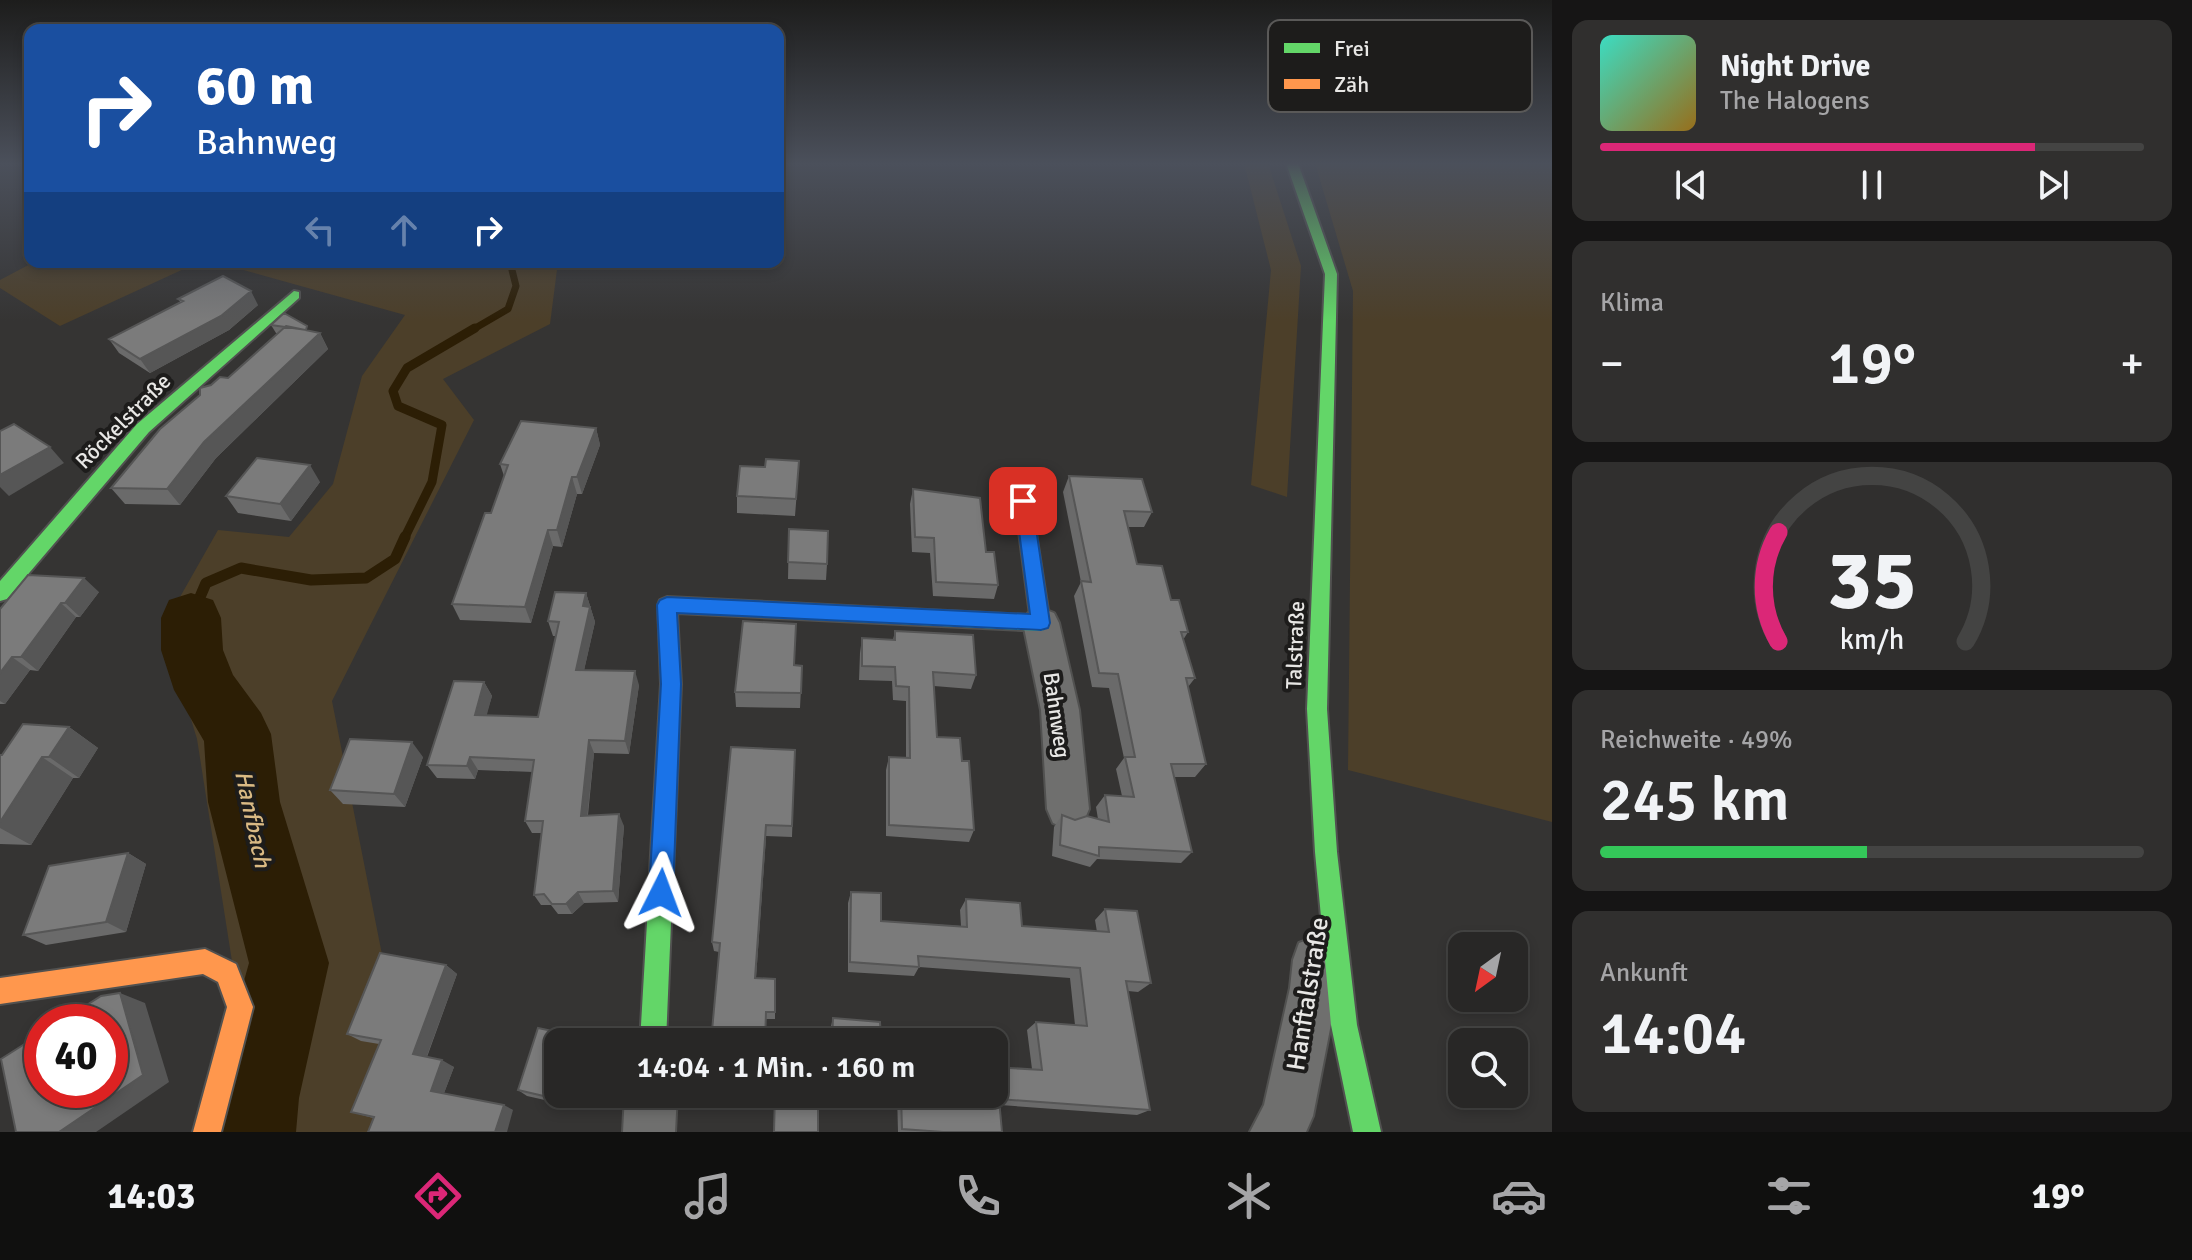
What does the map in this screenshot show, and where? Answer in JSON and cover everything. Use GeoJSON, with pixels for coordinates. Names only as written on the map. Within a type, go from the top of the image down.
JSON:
{"type":"FeatureCollection","features":[{"type":"Feature","properties":{"kind":"street","name":"Talstraße"},"geometry":{"type":"LineString","coordinates":[[1311,216],[1331,274],[1317,709],[1326,852],[1344,1025],[1367,1132]]}},
{"type":"Feature","properties":{"kind":"street","name":"Röckelstraße"},"geometry":{"type":"LineString","coordinates":[[0,594],[143,428],[294,295]]}},
{"type":"Feature","properties":{"kind":"street","name":"Bahnweg"},"geometry":{"type":"LineString","coordinates":[[1023,501],[1041,623],[1060,710],[1068,809]]}},
{"type":"Feature","properties":{"kind":"street"},"geometry":{"type":"LineString","coordinates":[[654,1028],[671,684],[667,605],[1041,623]]}},
{"type":"Feature","properties":{"kind":"street","name":"Hanftalstraße"},"geometry":{"type":"LineString","coordinates":[[1276,1132],[1287,1116],[1314,988],[1326,852]]}},
{"type":"Feature","properties":{"kind":"street"},"geometry":{"type":"LineString","coordinates":[[0,991],[205,961],[227,973],[240,1007],[207,1132]]}},
{"type":"Feature","properties":{"kind":"street"},"geometry":{"type":"LineString","coordinates":[[649,1132],[650,1108]]}},
{"type":"Feature","properties":{"kind":"shaded area"},"geometry":{"type":"Polygon","coordinates":[[[1257,216],[1285,216],[1301,266],[1287,497],[1251,485],[1271,270],[1257,216]]]}},
{"type":"Feature","properties":{"kind":"shaded area"},"geometry":{"type":"Polygon","coordinates":[[[1331,216],[1552,216],[1552,822],[1348,770],[1353,291],[1331,216]]]}},
{"type":"Feature","properties":{"kind":"shaded area"},"geometry":{"type":"Polygon","coordinates":[[[24,267],[186,268],[60,326],[0,288],[0,280],[24,267]]]}},
{"type":"Feature","properties":{"kind":"shaded area"},"geometry":{"type":"Polygon","coordinates":[[[237,268],[557,268],[550,324],[443,379],[474,420],[332,701],[417,1132],[241,1132],[243,1031],[197,739],[163,627],[218,530],[289,537],[333,484],[362,376],[405,315],[237,268]]]}},
{"type":"Feature","properties":{"kind":"building"},"geometry":{"type":"Polygon","coordinates":[[[223,276],[251,291],[221,316],[140,359],[109,339],[183,301],[178,299],[223,276]]]}},
{"type":"Feature","properties":{"kind":"building"},"geometry":{"type":"Polygon","coordinates":[[[284,313],[307,326],[306,330],[271,325],[284,313]]]}},
{"type":"Feature","properties":{"kind":"building"},"geometry":{"type":"Polygon","coordinates":[[[286,326],[320,333],[204,442],[167,489],[111,488],[160,429],[200,395],[200,388],[211,385],[220,377],[228,378],[286,326]]]}},
{"type":"Feature","properties":{"kind":"building"},"geometry":{"type":"Polygon","coordinates":[[[521,421],[596,428],[577,477],[572,477],[557,530],[548,530],[525,607],[452,604],[485,513],[491,513],[508,465],[500,464],[521,421]]]}},
{"type":"Feature","properties":{"kind":"building"},"geometry":{"type":"Polygon","coordinates":[[[14,424],[50,447],[0,475],[0,431],[14,424]]]}},
{"type":"Feature","properties":{"kind":"building"},"geometry":{"type":"Polygon","coordinates":[[[257,458],[310,465],[280,504],[226,496],[257,458]]]}},
{"type":"Feature","properties":{"kind":"building"},"geometry":{"type":"Polygon","coordinates":[[[766,459],[799,461],[796,499],[737,496],[740,466],[765,467],[766,459]]]}},
{"type":"Feature","properties":{"kind":"building"},"geometry":{"type":"Polygon","coordinates":[[[1069,476],[1142,479],[1152,512],[1124,511],[1137,564],[1162,566],[1171,600],[1179,600],[1188,632],[1181,632],[1195,678],[1186,678],[1206,764],[1171,764],[1192,852],[1099,847],[1099,856],[1060,845],[1062,815],[1075,820],[1087,816],[1109,822],[1105,795],[1134,797],[1125,757],[1135,757],[1118,674],[1099,673],[1081,581],[1091,582],[1069,476]]]}},
{"type":"Feature","properties":{"kind":"building"},"geometry":{"type":"Polygon","coordinates":[[[913,489],[980,498],[986,552],[994,552],[998,585],[936,582],[934,538],[915,537],[913,489]]]}},
{"type":"Feature","properties":{"kind":"building"},"geometry":{"type":"Polygon","coordinates":[[[789,529],[828,531],[827,564],[788,562],[789,529]]]}},
{"type":"Feature","properties":{"kind":"building"},"geometry":{"type":"Polygon","coordinates":[[[28,575],[84,578],[21,657],[12,657],[0,673],[0,609],[28,575]]]}},
{"type":"Feature","properties":{"kind":"building"},"geometry":{"type":"Polygon","coordinates":[[[555,592],[586,593],[583,606],[590,607],[576,670],[635,671],[625,741],[589,740],[581,816],[619,814],[613,891],[578,892],[566,904],[552,904],[544,894],[534,895],[543,821],[525,821],[534,760],[470,757],[467,766],[427,765],[454,681],[484,682],[475,715],[538,717],[559,622],[548,621],[555,592]]]}},
{"type":"Feature","properties":{"kind":"building"},"geometry":{"type":"Polygon","coordinates":[[[743,621],[796,624],[794,665],[802,666],[801,693],[735,692],[743,621]]]}},
{"type":"Feature","properties":{"kind":"building"},"geometry":{"type":"Polygon","coordinates":[[[895,631],[973,635],[976,675],[933,672],[937,737],[960,738],[962,761],[969,761],[974,830],[889,825],[889,757],[910,758],[909,687],[896,686],[895,667],[862,666],[862,638],[895,640],[895,631]]]}},
{"type":"Feature","properties":{"kind":"building"},"geometry":{"type":"Polygon","coordinates":[[[23,724],[69,727],[49,757],[42,757],[0,822],[0,755],[23,724]]]}},
{"type":"Feature","properties":{"kind":"building"},"geometry":{"type":"Polygon","coordinates":[[[350,739],[412,742],[394,794],[330,790],[350,739]]]}},
{"type":"Feature","properties":{"kind":"building"},"geometry":{"type":"Polygon","coordinates":[[[731,747],[795,750],[792,826],[766,825],[755,978],[775,979],[775,1012],[766,1012],[765,1028],[712,1028],[720,943],[712,942],[731,747]]]}},
{"type":"Feature","properties":{"kind":"building"},"geometry":{"type":"Polygon","coordinates":[[[128,853],[106,922],[23,935],[49,866],[128,853]]]}},
{"type":"Feature","properties":{"kind":"building"},"geometry":{"type":"Polygon","coordinates":[[[851,892],[881,893],[881,921],[967,927],[966,899],[1020,903],[1022,926],[1109,932],[1105,909],[1137,911],[1151,983],[1126,981],[1150,1110],[1008,1100],[1008,1068],[1042,1070],[1036,1022],[1087,1026],[1080,968],[918,956],[919,967],[850,962],[851,892]]]}},
{"type":"Feature","properties":{"kind":"building"},"geometry":{"type":"Polygon","coordinates":[[[380,953],[446,965],[413,1054],[442,1060],[431,1091],[504,1105],[495,1132],[368,1132],[374,1117],[351,1112],[381,1040],[347,1034],[380,953]]]}},
{"type":"Feature","properties":{"kind":"building"},"geometry":{"type":"Polygon","coordinates":[[[120,993],[123,1004],[88,1004],[101,996],[120,993]]]}},
{"type":"Feature","properties":{"kind":"building"},"geometry":{"type":"Polygon","coordinates":[[[833,1018],[880,1022],[880,1028],[833,1028],[833,1018]]]}},
{"type":"Feature","properties":{"kind":"building"},"geometry":{"type":"Polygon","coordinates":[[[128,1022],[143,1075],[128,1085],[128,1022]]]}},
{"type":"Feature","properties":{"kind":"building"},"geometry":{"type":"Polygon","coordinates":[[[538,1028],[544,1029],[544,1096],[518,1090],[538,1028]]]}},
{"type":"Feature","properties":{"kind":"building"},"geometry":{"type":"Polygon","coordinates":[[[24,1044],[24,1108],[94,1108],[59,1132],[16,1132],[1,1059],[24,1044]]]}},
{"type":"Feature","properties":{"kind":"building"},"geometry":{"type":"Polygon","coordinates":[[[775,1108],[818,1108],[818,1132],[774,1132],[775,1108]]]}},
{"type":"Feature","properties":{"kind":"building"},"geometry":{"type":"Polygon","coordinates":[[[901,1108],[1000,1108],[1002,1132],[902,1129],[901,1108]]]}},
{"type":"Feature","properties":{"kind":"waterway","name":"Hanfbach"},"geometry":{"type":"LineString","coordinates":[[472,330],[508,309],[516,286],[512,268]]}},
{"type":"Feature","properties":{"kind":"waterway","name":"Hanfbach"},"geometry":{"type":"LineString","coordinates":[[404,539],[432,482],[442,425],[398,406],[393,391],[407,368],[475,328]]}},
{"type":"Feature","properties":{"kind":"waterway","name":"Hanfbach"},"geometry":{"type":"LineString","coordinates":[[191,618],[206,583],[241,568],[311,580],[366,578],[395,559],[405,537]]}},
{"type":"Feature","properties":{"kind":"waterway","name":"Hanfbach"},"geometry":{"type":"LineString","coordinates":[[191,618],[192,650],[206,690],[237,734],[244,802],[289,963],[255,1098],[251,1132]]}},
{"type":"Feature","properties":{"kind":"traffic: fast"},"geometry":{"type":"LineString","coordinates":[[1311,216],[1331,274],[1317,709],[1326,852],[1344,1025],[1367,1132]]}},
{"type":"Feature","properties":{"kind":"traffic: fast"},"geometry":{"type":"LineString","coordinates":[[0,594],[143,428],[294,295]]}},
{"type":"Feature","properties":{"kind":"traffic: fast"},"geometry":{"type":"LineString","coordinates":[[654,1028],[671,684],[667,605],[1041,623],[1023,501]]}},
{"type":"Feature","properties":{"kind":"traffic: slow"},"geometry":{"type":"LineString","coordinates":[[0,991],[205,961],[227,973],[240,1007],[207,1132]]}},
{"type":"Feature","properties":{"kind":"route"},"geometry":{"type":"LineString","coordinates":[[661,893],[671,684],[667,605],[1041,623],[1023,501]]}}]}
